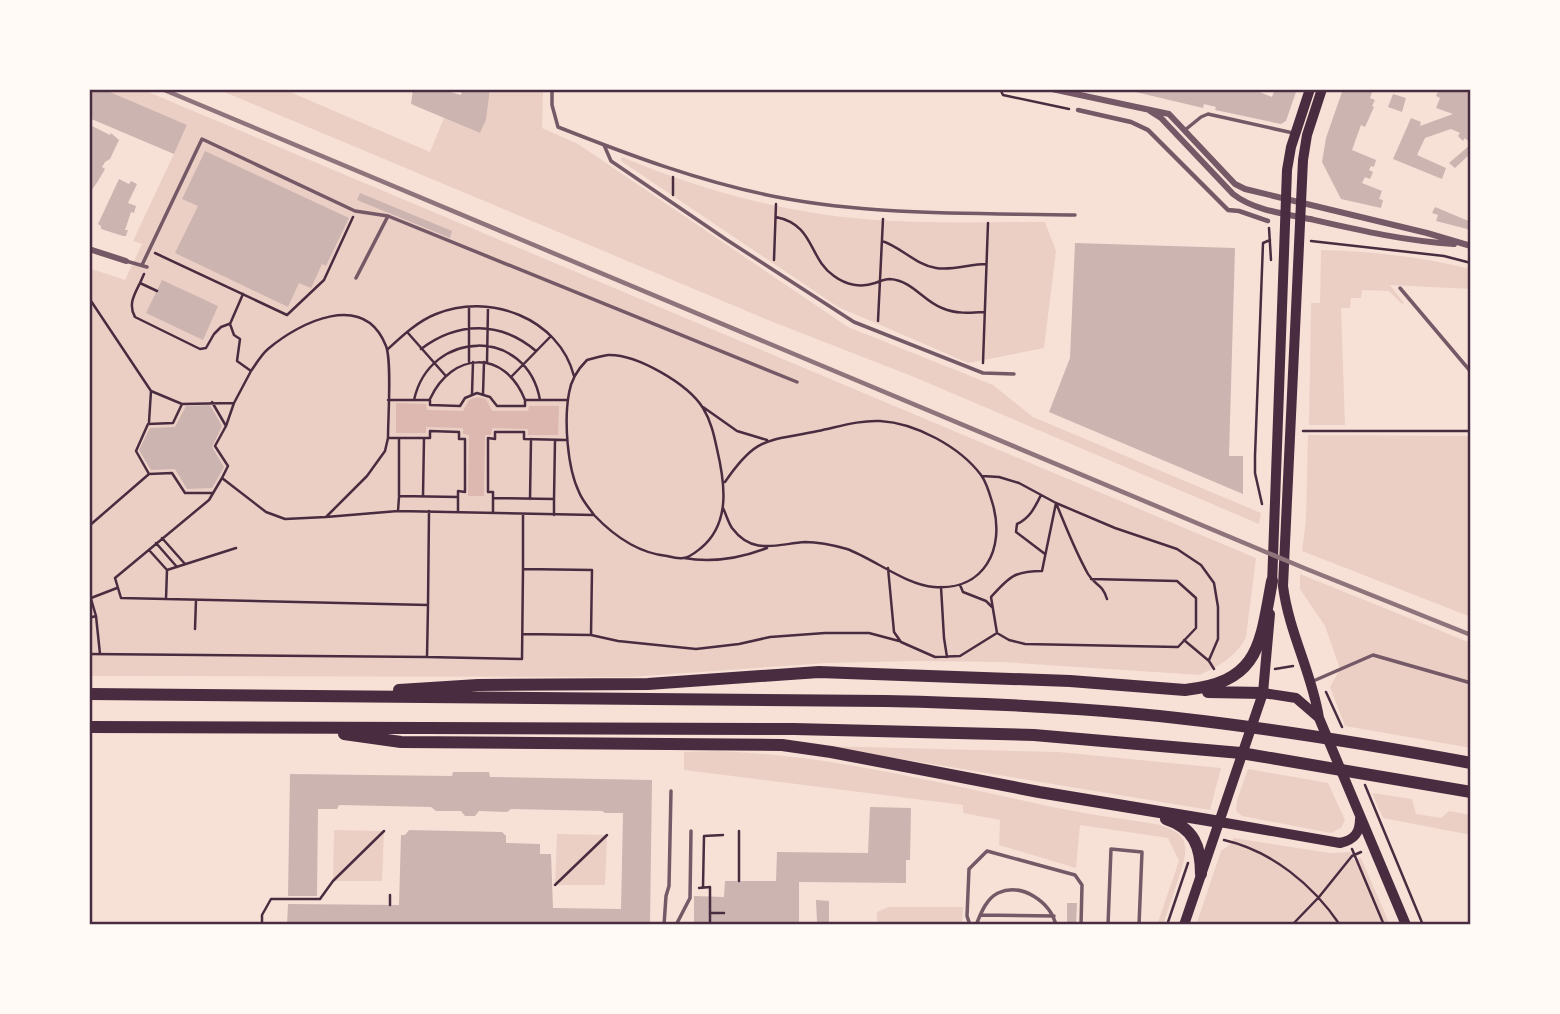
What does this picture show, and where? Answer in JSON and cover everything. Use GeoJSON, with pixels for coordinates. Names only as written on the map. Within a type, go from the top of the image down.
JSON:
{"type":"FeatureCollection","features":[{"type":"Feature","properties":{"kind":"highway"},"geometry":{"type":"LineString","coordinates":[[1185,690],[1220,684],[1236,675],[1250,662],[1278,584]]}},
{"type":"Feature","properties":{"kind":"highway"},"geometry":{"type":"LineString","coordinates":[[312,695],[457,686],[648,684],[808,672],[1019,678],[1255,695],[1261,699]]}},
{"type":"Feature","properties":{"kind":"highway"},"geometry":{"type":"LineString","coordinates":[[89,694],[1014,705],[1212,722],[1471,763]]}},
{"type":"Feature","properties":{"kind":"highway"},"geometry":{"type":"LineString","coordinates":[[89,727],[794,729],[1034,735],[1241,753],[1471,792]]}},
{"type":"Feature","properties":{"kind":"highway"},"geometry":{"type":"LineString","coordinates":[[309,728],[401,742],[782,745],[1220,822]]}},
{"type":"Feature","properties":{"kind":"highway"},"geometry":{"type":"LineString","coordinates":[[1039,792],[1176,822],[1188,830],[1197,842],[1201,874]]}},
{"type":"Feature","properties":{"kind":"main road"},"geometry":{"type":"LineString","coordinates":[[1310,89],[1288,162],[1285,199],[1270,512],[1278,584],[1311,682],[1319,718],[1406,925]]}},
{"type":"Feature","properties":{"kind":"main road"},"geometry":{"type":"LineString","coordinates":[[1184,925],[1261,699],[1267,670],[1286,511],[1305,140],[1322,89]]}},
{"type":"Feature","properties":{"kind":"main road"},"geometry":{"type":"LineString","coordinates":[[1261,699],[1296,698],[1319,718]]}},
{"type":"Feature","properties":{"kind":"main road"},"geometry":{"type":"LineString","coordinates":[[1220,822],[1340,843],[1351,840],[1358,832],[1360,816]]}},
{"type":"Feature","properties":{"kind":"street"},"geometry":{"type":"LineString","coordinates":[[1052,89],[1164,111],[1173,116],[1239,187],[1470,246]]}},
{"type":"Feature","properties":{"kind":"street"},"geometry":{"type":"LineString","coordinates":[[1136,107],[1161,118],[1238,198],[1285,214],[1401,239],[1470,246]]}},
{"type":"Feature","properties":{"kind":"street"},"geometry":{"type":"LineString","coordinates":[[1078,110],[1131,122],[1148,130],[1228,210],[1268,221]]}},
{"type":"Feature","properties":{"kind":"street"},"geometry":{"type":"LineString","coordinates":[[89,249],[126,261]]}},
{"type":"Feature","properties":{"kind":"lane"},"geometry":{"type":"LineString","coordinates":[[552,89],[552,105],[558,127],[673,170],[776,197],[883,211],[1075,215]]}},
{"type":"Feature","properties":{"kind":"lane"},"geometry":{"type":"LineString","coordinates":[[1185,130],[1208,114],[1295,133]]}},
{"type":"Feature","properties":{"kind":"lane"},"geometry":{"type":"LineString","coordinates":[[126,261],[145,266],[202,139],[355,211],[388,215],[797,382]]}},
{"type":"Feature","properties":{"kind":"lane"},"geometry":{"type":"LineString","coordinates":[[604,145],[611,161],[854,322],[983,373],[1014,374]]}},
{"type":"Feature","properties":{"kind":"lane"},"geometry":{"type":"LineString","coordinates":[[356,278],[388,215]]}},
{"type":"Feature","properties":{"kind":"lane"},"geometry":{"type":"LineString","coordinates":[[1400,288],[1471,372]]}},
{"type":"Feature","properties":{"kind":"lane"},"geometry":{"type":"LineString","coordinates":[[1311,682],[1373,655],[1471,683]]}},
{"type":"Feature","properties":{"kind":"lane"},"geometry":{"type":"LineString","coordinates":[[664,925],[669,886],[671,791]]}},
{"type":"Feature","properties":{"kind":"lane"},"geometry":{"type":"LineString","coordinates":[[676,925],[690,898],[691,831]]}},
{"type":"Feature","properties":{"kind":"lane"},"geometry":{"type":"LineString","coordinates":[[1108,925],[1111,849],[1142,852],[1139,925]]}},
{"type":"Feature","properties":{"kind":"lane"},"geometry":{"type":"LineString","coordinates":[[1056,925],[1049,907],[1036,897],[1013,890],[998,893],[986,902],[973,925],[967,916],[969,869],[988,851],[1075,875],[1082,885],[1081,925]]}},
{"type":"Feature","properties":{"kind":"lane"},"geometry":{"type":"LineString","coordinates":[[980,915],[1054,916]]}},
{"type":"Feature","properties":{"kind":"path"},"geometry":{"type":"LineString","coordinates":[[1000,89],[1003,95],[1078,110]]}},
{"type":"Feature","properties":{"kind":"path"},"geometry":{"type":"LineString","coordinates":[[673,170],[673,203]]}},
{"type":"Feature","properties":{"kind":"path"},"geometry":{"type":"LineString","coordinates":[[774,271],[776,197]]}},
{"type":"Feature","properties":{"kind":"path"},"geometry":{"type":"LineString","coordinates":[[230,324],[221,327],[206,348],[200,349],[135,317],[131,302],[145,266],[154,253],[288,315],[324,280],[355,211]]}},
{"type":"Feature","properties":{"kind":"path"},"geometry":{"type":"LineString","coordinates":[[878,331],[883,211]]}},
{"type":"Feature","properties":{"kind":"path"},"geometry":{"type":"LineString","coordinates":[[983,373],[988,213]]}},
{"type":"Feature","properties":{"kind":"path"},"geometry":{"type":"LineString","coordinates":[[775,217],[784,219],[802,230],[825,268],[841,281],[861,286],[889,279],[904,283],[925,295],[940,308],[964,313],[984,312]]}},
{"type":"Feature","properties":{"kind":"path"},"geometry":{"type":"LineString","coordinates":[[1270,240],[1263,243],[1255,473],[1270,512]]}},
{"type":"Feature","properties":{"kind":"path"},"geometry":{"type":"LineString","coordinates":[[882,241],[894,244],[916,260],[935,268],[986,264]]}},
{"type":"Feature","properties":{"kind":"path"},"geometry":{"type":"LineString","coordinates":[[1310,241],[1444,256],[1471,263]]}},
{"type":"Feature","properties":{"kind":"path"},"geometry":{"type":"LineString","coordinates":[[140,283],[157,291]]}},
{"type":"Feature","properties":{"kind":"path"},"geometry":{"type":"LineString","coordinates":[[243,294],[230,324],[234,335],[240,339],[237,361],[251,371]]}},
{"type":"Feature","properties":{"kind":"path"},"geometry":{"type":"LineString","coordinates":[[89,298],[151,391],[182,404],[234,402]]}},
{"type":"Feature","properties":{"kind":"path"},"geometry":{"type":"LineString","coordinates":[[470,307],[472,394]]}},
{"type":"Feature","properties":{"kind":"path"},"geometry":{"type":"LineString","coordinates":[[388,349],[407,332],[435,314],[470,307],[488,307],[520,315],[538,324],[562,351],[574,376]]}},
{"type":"Feature","properties":{"kind":"path"},"geometry":{"type":"LineString","coordinates":[[483,394],[488,346],[488,307]]}},
{"type":"Feature","properties":{"kind":"path"},"geometry":{"type":"LineString","coordinates":[[326,517],[368,476],[385,451],[388,438],[388,349],[381,334],[372,324],[361,318],[338,313],[286,336],[266,351],[234,402],[226,426],[215,446],[228,466],[214,493],[115,578],[121,598],[428,605]]}},
{"type":"Feature","properties":{"kind":"path"},"geometry":{"type":"LineString","coordinates":[[421,349],[442,335],[470,328],[488,328],[515,336],[536,351]]}},
{"type":"Feature","properties":{"kind":"path"},"geometry":{"type":"LineString","coordinates":[[407,332],[445,375]]}},
{"type":"Feature","properties":{"kind":"path"},"geometry":{"type":"LineString","coordinates":[[512,376],[551,336]]}},
{"type":"Feature","properties":{"kind":"path"},"geometry":{"type":"LineString","coordinates":[[414,400],[421,379],[434,363],[449,352],[469,346],[488,346],[512,355],[523,364],[538,388],[540,400]]}},
{"type":"Feature","properties":{"kind":"path"},"geometry":{"type":"LineString","coordinates":[[724,482],[741,459],[767,440],[857,422],[897,423],[937,439],[982,476],[996,519],[998,537],[992,556],[981,572],[960,585],[941,587],[916,582],[864,556],[816,542],[767,548],[721,560],[697,561],[658,555],[637,548],[610,532],[594,515],[579,492],[568,440],[568,400],[574,376],[587,360],[610,355],[636,361],[666,374],[703,407],[737,431],[767,440]]}},
{"type":"Feature","properties":{"kind":"path"},"geometry":{"type":"LineString","coordinates":[[471,362],[485,363],[512,376],[525,400],[525,407],[497,406],[491,397],[483,394],[472,394],[460,405],[430,405],[430,400],[445,375],[471,362]]}},
{"type":"Feature","properties":{"kind":"path"},"geometry":{"type":"LineString","coordinates":[[149,474],[136,451],[148,424],[151,391]]}},
{"type":"Feature","properties":{"kind":"path"},"geometry":{"type":"LineString","coordinates":[[388,400],[430,400]]}},
{"type":"Feature","properties":{"kind":"path"},"geometry":{"type":"LineString","coordinates":[[525,400],[568,400]]}},
{"type":"Feature","properties":{"kind":"path"},"geometry":{"type":"LineString","coordinates":[[212,402],[226,426]]}},
{"type":"Feature","properties":{"kind":"path"},"geometry":{"type":"LineString","coordinates":[[148,424],[173,423],[182,404]]}},
{"type":"Feature","properties":{"kind":"path"},"geometry":{"type":"LineString","coordinates":[[684,558],[709,541],[720,524],[723,509],[724,482],[713,430],[703,407]]}},
{"type":"Feature","properties":{"kind":"path"},"geometry":{"type":"LineString","coordinates":[[388,438],[429,438],[430,431],[459,432],[459,439],[465,439],[465,492],[458,491],[458,512]]}},
{"type":"Feature","properties":{"kind":"path"},"geometry":{"type":"LineString","coordinates":[[1301,431],[1471,431]]}},
{"type":"Feature","properties":{"kind":"path"},"geometry":{"type":"LineString","coordinates":[[493,513],[493,492],[488,492],[488,438],[495,439],[495,432],[524,432],[524,439],[568,440]]}},
{"type":"Feature","properties":{"kind":"path"},"geometry":{"type":"LineString","coordinates":[[398,511],[399,438]]}},
{"type":"Feature","properties":{"kind":"path"},"geometry":{"type":"LineString","coordinates":[[423,496],[424,438]]}},
{"type":"Feature","properties":{"kind":"path"},"geometry":{"type":"LineString","coordinates":[[530,499],[531,439]]}},
{"type":"Feature","properties":{"kind":"path"},"geometry":{"type":"LineString","coordinates":[[554,515],[555,440]]}},
{"type":"Feature","properties":{"kind":"path"},"geometry":{"type":"LineString","coordinates":[[89,526],[149,474],[172,473],[185,494],[214,493]]}},
{"type":"Feature","properties":{"kind":"path"},"geometry":{"type":"LineString","coordinates":[[982,476],[999,477],[1019,483],[1056,503],[1115,528],[1177,549],[1201,565],[1214,583],[1218,607],[1217,639],[1209,661],[1184,640]]}},
{"type":"Feature","properties":{"kind":"path"},"geometry":{"type":"LineString","coordinates":[[222,478],[246,499],[285,519],[398,511],[594,515]]}},
{"type":"Feature","properties":{"kind":"path"},"geometry":{"type":"LineString","coordinates":[[1041,494],[1034,509],[1025,520],[1017,524],[1016,532],[1045,554]]}},
{"type":"Feature","properties":{"kind":"path"},"geometry":{"type":"LineString","coordinates":[[399,496],[458,497]]}},
{"type":"Feature","properties":{"kind":"path"},"geometry":{"type":"LineString","coordinates":[[493,498],[554,499]]}},
{"type":"Feature","properties":{"kind":"path"},"geometry":{"type":"LineString","coordinates":[[1056,503],[1042,571],[1022,570],[1005,581],[991,597],[997,633],[1025,645],[1178,647],[1196,628],[1196,598],[1177,582],[1091,579]]}},
{"type":"Feature","properties":{"kind":"path"},"geometry":{"type":"LineString","coordinates":[[1056,503],[1091,579],[1104,589],[1107,599]]}},
{"type":"Feature","properties":{"kind":"path"},"geometry":{"type":"LineString","coordinates":[[723,509],[733,528],[747,541],[767,548]]}},
{"type":"Feature","properties":{"kind":"path"},"geometry":{"type":"LineString","coordinates":[[427,657],[429,512]]}},
{"type":"Feature","properties":{"kind":"path"},"geometry":{"type":"LineString","coordinates":[[89,654],[522,659],[523,514]]}},
{"type":"Feature","properties":{"kind":"path"},"geometry":{"type":"LineString","coordinates":[[162,538],[185,564]]}},
{"type":"Feature","properties":{"kind":"path"},"geometry":{"type":"LineString","coordinates":[[156,543],[177,567]]}},
{"type":"Feature","properties":{"kind":"path"},"geometry":{"type":"LineString","coordinates":[[167,570],[236,548]]}},
{"type":"Feature","properties":{"kind":"path"},"geometry":{"type":"LineString","coordinates":[[148,549],[167,570],[166,599]]}},
{"type":"Feature","properties":{"kind":"path"},"geometry":{"type":"LineString","coordinates":[[888,568],[894,632],[901,642]]}},
{"type":"Feature","properties":{"kind":"path"},"geometry":{"type":"LineString","coordinates":[[523,569],[592,570],[591,635]]}},
{"type":"Feature","properties":{"kind":"path"},"geometry":{"type":"LineString","coordinates":[[960,585],[963,592],[986,601],[992,607]]}},
{"type":"Feature","properties":{"kind":"path"},"geometry":{"type":"LineString","coordinates":[[941,587],[947,657]]}},
{"type":"Feature","properties":{"kind":"path"},"geometry":{"type":"LineString","coordinates":[[91,598],[118,588]]}},
{"type":"Feature","properties":{"kind":"path"},"geometry":{"type":"LineString","coordinates":[[89,592],[96,616],[100,654]]}},
{"type":"Feature","properties":{"kind":"path"},"geometry":{"type":"LineString","coordinates":[[195,629],[196,600]]}},
{"type":"Feature","properties":{"kind":"path"},"geometry":{"type":"LineString","coordinates":[[89,618],[96,616]]}},
{"type":"Feature","properties":{"kind":"path"},"geometry":{"type":"LineString","coordinates":[[523,634],[591,635],[618,641],[696,649],[739,645],[770,637],[869,633],[901,642],[935,657],[947,657],[960,656],[997,633]]}},
{"type":"Feature","properties":{"kind":"path"},"geometry":{"type":"LineString","coordinates":[[1267,670],[1303,664]]}},
{"type":"Feature","properties":{"kind":"path"},"geometry":{"type":"LineString","coordinates":[[1379,818],[1423,925]]}},
{"type":"Feature","properties":{"kind":"path"},"geometry":{"type":"LineString","coordinates":[[262,925],[262,915],[271,899],[320,899],[332,881],[384,831]]}},
{"type":"Feature","properties":{"kind":"path"},"geometry":{"type":"LineString","coordinates":[[738,831],[739,881]]}},
{"type":"Feature","properties":{"kind":"path"},"geometry":{"type":"LineString","coordinates":[[555,885],[607,835]]}},
{"type":"Feature","properties":{"kind":"path"},"geometry":{"type":"LineString","coordinates":[[703,887],[704,836],[723,835]]}},
{"type":"Feature","properties":{"kind":"path"},"geometry":{"type":"LineString","coordinates":[[1227,841],[1273,861],[1300,879],[1319,897],[1340,925]]}},
{"type":"Feature","properties":{"kind":"path"},"geometry":{"type":"LineString","coordinates":[[1292,925],[1354,854],[1384,925]]}},
{"type":"Feature","properties":{"kind":"path"},"geometry":{"type":"LineString","coordinates":[[1167,925],[1190,856]]}},
{"type":"Feature","properties":{"kind":"path"},"geometry":{"type":"LineString","coordinates":[[698,888],[710,887],[710,925]]}},
{"type":"Feature","properties":{"kind":"path"},"geometry":{"type":"LineString","coordinates":[[390,895],[390,905]]}},
{"type":"Feature","properties":{"kind":"path"},"geometry":{"type":"LineString","coordinates":[[710,913],[724,913]]}},
{"type":"Feature","properties":{"kind":"path"},"geometry":{"type":"LineString","coordinates":[[89,925],[125,925]]}},
{"type":"Feature","properties":{"kind":"shaded area"},"geometry":{"type":"Polygon","coordinates":[[[103,89],[141,89],[1256,558],[1246,637],[1232,655],[1200,675],[1002,662],[917,661],[827,663],[629,677],[89,676],[89,268],[125,280],[142,244],[133,241],[187,126],[103,89]]]}},
{"type":"Feature","properties":{"kind":"shaded area"},"geometry":{"type":"Polygon","coordinates":[[[217,89],[283,89],[430,152],[444,118],[480,133],[486,120],[490,89],[543,89],[542,128],[578,144],[848,327],[993,385],[1033,417],[1261,513],[1259,524],[914,377],[768,320],[217,89]]]}},
{"type":"Feature","properties":{"kind":"shaded area"},"geometry":{"type":"Polygon","coordinates":[[[622,157],[710,189],[771,205],[833,216],[909,222],[1045,222],[1056,251],[1044,348],[968,363],[838,307],[621,161],[622,157]]]}},
{"type":"Feature","properties":{"kind":"shaded area"},"geometry":{"type":"Polygon","coordinates":[[[1321,250],[1397,255],[1471,269],[1471,289],[1390,285],[1404,303],[1389,291],[1362,290],[1361,298],[1351,298],[1350,308],[1341,308],[1345,425],[1309,425],[1311,303],[1320,303],[1321,250]]]}},
{"type":"Feature","properties":{"kind":"shaded area"},"geometry":{"type":"Polygon","coordinates":[[[477,397],[486,399],[492,411],[528,411],[529,406],[559,406],[558,435],[528,435],[528,429],[492,428],[491,435],[485,435],[484,496],[468,496],[469,435],[463,434],[463,428],[426,427],[426,433],[396,433],[396,403],[426,404],[427,410],[463,411],[469,400],[477,397]]]}},
{"type":"Feature","properties":{"kind":"shaded area"},"geometry":{"type":"Polygon","coordinates":[[[1308,435],[1471,436],[1471,617],[1302,551],[1306,520],[1308,435]]]}},
{"type":"Feature","properties":{"kind":"shaded area"},"geometry":{"type":"Polygon","coordinates":[[[1300,574],[1471,643],[1471,748],[1345,726],[1330,687],[1340,669],[1325,626],[1300,589],[1300,574]]]}},
{"type":"Feature","properties":{"kind":"shaded area"},"geometry":{"type":"Polygon","coordinates":[[[823,746],[1059,752],[1221,768],[1210,810],[823,746]]]}},
{"type":"Feature","properties":{"kind":"shaded area"},"geometry":{"type":"Polygon","coordinates":[[[717,751],[839,763],[1068,810],[1156,824],[1176,832],[1181,837],[1185,857],[1163,925],[1157,925],[1179,861],[1168,838],[1080,825],[1076,868],[999,845],[1000,820],[963,813],[963,805],[684,770],[684,752],[717,751]]]}},
{"type":"Feature","properties":{"kind":"shaded area"},"geometry":{"type":"Polygon","coordinates":[[[1248,769],[1328,783],[1345,820],[1341,828],[1331,833],[1242,816],[1236,811],[1237,800],[1248,769]]]}},
{"type":"Feature","properties":{"kind":"shaded area"},"geometry":{"type":"Polygon","coordinates":[[[1372,793],[1412,799],[1416,814],[1441,818],[1449,811],[1471,815],[1471,835],[1383,818],[1372,793]]]}},
{"type":"Feature","properties":{"kind":"shaded area"},"geometry":{"type":"Polygon","coordinates":[[[334,830],[384,831],[382,881],[333,881],[334,830]]]}},
{"type":"Feature","properties":{"kind":"shaded area"},"geometry":{"type":"Polygon","coordinates":[[[557,834],[607,835],[605,885],[555,885],[557,834]]]}},
{"type":"Feature","properties":{"kind":"shaded area"},"geometry":{"type":"Polygon","coordinates":[[[1234,838],[1330,853],[1351,852],[1354,860],[1361,858],[1390,925],[1196,925],[1221,851],[1234,838]]]}},
{"type":"Feature","properties":{"kind":"shaded area"},"geometry":{"type":"Polygon","coordinates":[[[888,907],[963,907],[962,925],[877,925],[877,912],[888,907]]]}},
{"type":"Feature","properties":{"kind":"building"},"geometry":{"type":"Polygon","coordinates":[[[89,89],[103,89],[187,125],[174,154],[89,118],[89,89]]]}},
{"type":"Feature","properties":{"kind":"building"},"geometry":{"type":"Polygon","coordinates":[[[413,89],[439,89],[461,95],[462,89],[490,89],[486,120],[480,133],[411,104],[413,89]]]}},
{"type":"Feature","properties":{"kind":"building"},"geometry":{"type":"Polygon","coordinates":[[[1123,89],[1210,89],[1221,92],[1222,89],[1252,89],[1272,97],[1275,89],[1297,89],[1286,121],[1281,124],[1215,110],[1216,107],[1204,104],[1203,108],[1123,89]]]}},
{"type":"Feature","properties":{"kind":"building"},"geometry":{"type":"Polygon","coordinates":[[[1343,89],[1373,89],[1370,98],[1375,100],[1372,106],[1374,107],[1365,127],[1361,125],[1352,150],[1376,160],[1374,167],[1371,166],[1369,170],[1373,172],[1370,179],[1365,177],[1362,183],[1382,191],[1379,199],[1383,200],[1381,208],[1341,199],[1322,162],[1326,138],[1343,89]]]}},
{"type":"Feature","properties":{"kind":"building"},"geometry":{"type":"Polygon","coordinates":[[[1439,89],[1471,89],[1471,144],[1465,138],[1463,141],[1458,136],[1460,133],[1451,129],[1425,138],[1417,155],[1446,168],[1442,179],[1393,159],[1411,118],[1421,122],[1420,126],[1453,114],[1436,108],[1440,98],[1436,96],[1439,89]]]}},
{"type":"Feature","properties":{"kind":"building"},"geometry":{"type":"Polygon","coordinates":[[[1393,94],[1406,98],[1402,112],[1388,107],[1393,94]]]}},
{"type":"Feature","properties":{"kind":"building"},"geometry":{"type":"Polygon","coordinates":[[[92,126],[110,135],[111,133],[119,140],[89,194],[89,131],[92,126]]]}},
{"type":"Feature","properties":{"kind":"building"},"geometry":{"type":"Polygon","coordinates":[[[1471,144],[1471,153],[1455,168],[1449,163],[1471,144]]]}},
{"type":"Feature","properties":{"kind":"building"},"geometry":{"type":"Polygon","coordinates":[[[205,151],[349,218],[326,266],[322,264],[311,288],[299,283],[288,307],[175,253],[198,206],[182,199],[205,151]]]}},
{"type":"Feature","properties":{"kind":"building"},"geometry":{"type":"Polygon","coordinates":[[[119,179],[129,184],[131,181],[137,184],[128,203],[136,206],[125,230],[128,230],[126,236],[101,229],[98,224],[119,179]]]}},
{"type":"Feature","properties":{"kind":"building"},"geometry":{"type":"Polygon","coordinates":[[[360,193],[452,231],[450,238],[357,200],[360,193]]]}},
{"type":"Feature","properties":{"kind":"building"},"geometry":{"type":"Polygon","coordinates":[[[1435,207],[1471,222],[1471,230],[1436,221],[1438,215],[1432,213],[1435,207]]]}},
{"type":"Feature","properties":{"kind":"building"},"geometry":{"type":"Polygon","coordinates":[[[1075,243],[1235,248],[1229,456],[1243,456],[1243,494],[1049,412],[1070,358],[1075,243]]]}},
{"type":"Feature","properties":{"kind":"building"},"geometry":{"type":"Polygon","coordinates":[[[162,280],[218,306],[203,340],[146,313],[162,280]]]}},
{"type":"Feature","properties":{"kind":"building"},"geometry":{"type":"Polygon","coordinates":[[[210,405],[222,426],[212,447],[224,467],[212,488],[187,489],[175,469],[151,470],[139,450],[150,428],[175,427],[186,406],[210,405]]]}},
{"type":"Feature","properties":{"kind":"building"},"geometry":{"type":"Polygon","coordinates":[[[453,772],[489,772],[490,777],[652,780],[650,925],[287,925],[288,904],[399,905],[401,835],[405,835],[409,830],[502,832],[506,836],[506,843],[540,844],[540,854],[551,854],[553,908],[621,909],[623,813],[602,811],[511,809],[507,812],[479,811],[475,816],[465,816],[461,811],[436,811],[431,807],[339,805],[337,809],[318,809],[317,896],[288,896],[290,774],[452,776],[453,772]]]}},
{"type":"Feature","properties":{"kind":"building"},"geometry":{"type":"Polygon","coordinates":[[[870,807],[911,808],[910,860],[906,860],[906,883],[799,882],[799,925],[694,925],[694,896],[724,897],[725,881],[776,881],[777,852],[868,853],[870,807]]]}},
{"type":"Feature","properties":{"kind":"building"},"geometry":{"type":"Polygon","coordinates":[[[816,900],[829,901],[829,922],[817,922],[816,900]]]}},
{"type":"Feature","properties":{"kind":"building"},"geometry":{"type":"Polygon","coordinates":[[[1067,903],[1077,903],[1076,925],[1067,925],[1067,903]]]}},
{"type":"Feature","properties":{"kind":"railway"},"geometry":{"type":"LineString","coordinates":[[162,89],[1304,568],[1471,635]]}}]}
